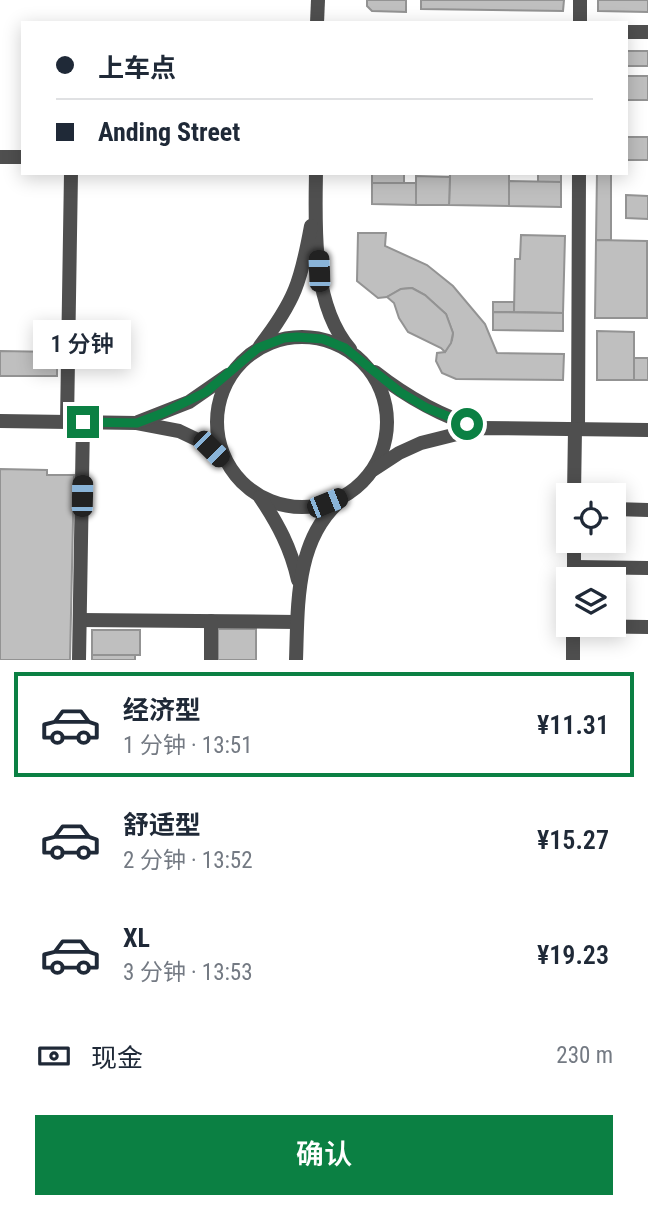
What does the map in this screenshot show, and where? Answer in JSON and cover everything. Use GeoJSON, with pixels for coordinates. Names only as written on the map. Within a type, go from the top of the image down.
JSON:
{"type":"FeatureCollection","features":[{"type":"Feature","properties":{"kind":"street"},"geometry":{"type":"LineString","coordinates":[[317,21],[318,0]]}},
{"type":"Feature","properties":{"kind":"street"},"geometry":{"type":"LineString","coordinates":[[580,0],[580,21]]}},
{"type":"Feature","properties":{"kind":"street"},"geometry":{"type":"LineString","coordinates":[[628,32],[648,32]]}},
{"type":"Feature","properties":{"kind":"street"},"geometry":{"type":"LineString","coordinates":[[0,157],[21,157]]}},
{"type":"Feature","properties":{"kind":"street"},"geometry":{"type":"LineString","coordinates":[[68,422],[71,175]]}},
{"type":"Feature","properties":{"kind":"street"},"geometry":{"type":"LineString","coordinates":[[575,483],[579,175]]}},
{"type":"Feature","properties":{"kind":"street"},"geometry":{"type":"LineString","coordinates":[[258,348],[286,312],[302,274],[312,226],[315,180]]}},
{"type":"Feature","properties":{"kind":"street"},"geometry":{"type":"LineString","coordinates":[[315,180],[319,271],[323,298],[342,340],[378,383],[386,406],[384,446],[372,471]]}},
{"type":"Feature","properties":{"kind":"street"},"geometry":{"type":"LineString","coordinates":[[137,423],[189,402],[206,392],[258,348],[284,338],[310,337],[335,343],[360,359],[400,392],[427,408],[481,428]]}},
{"type":"Feature","properties":{"kind":"street"},"geometry":{"type":"LineString","coordinates":[[228,466],[218,441],[216,413],[223,387],[232,372]]}},
{"type":"Feature","properties":{"kind":"street"},"geometry":{"type":"LineString","coordinates":[[0,421],[137,423],[179,431],[189,436],[211,449],[237,478],[258,496],[278,523],[288,545],[299,584]]}},
{"type":"Feature","properties":{"kind":"street"},"geometry":{"type":"LineString","coordinates":[[79,660],[83,422]]}},
{"type":"Feature","properties":{"kind":"street"},"geometry":{"type":"LineString","coordinates":[[296,660],[299,584],[316,534],[329,510],[372,471],[398,453],[421,443],[481,428],[648,430]]}},
{"type":"Feature","properties":{"kind":"street"},"geometry":{"type":"LineString","coordinates":[[258,496],[271,502],[299,507],[327,503],[352,491]]}},
{"type":"Feature","properties":{"kind":"street"},"geometry":{"type":"LineString","coordinates":[[626,509],[648,510]]}},
{"type":"Feature","properties":{"kind":"street"},"geometry":{"type":"LineString","coordinates":[[626,569],[648,568]]}},
{"type":"Feature","properties":{"kind":"street"},"geometry":{"type":"LineString","coordinates":[[80,620],[297,622]]}},
{"type":"Feature","properties":{"kind":"street"},"geometry":{"type":"LineString","coordinates":[[211,621],[211,660]]}},
{"type":"Feature","properties":{"kind":"street"},"geometry":{"type":"LineString","coordinates":[[626,626],[648,627]]}},
{"type":"Feature","properties":{"kind":"street"},"geometry":{"type":"LineString","coordinates":[[573,637],[573,660]]}},
{"type":"Feature","properties":{"kind":"building"},"geometry":{"type":"Polygon","coordinates":[[[367,0],[406,0],[406,12],[372,11],[367,6],[367,0]]]}},
{"type":"Feature","properties":{"kind":"building"},"geometry":{"type":"Polygon","coordinates":[[[421,0],[564,0],[563,11],[421,9],[421,0]]]}},
{"type":"Feature","properties":{"kind":"building"},"geometry":{"type":"Polygon","coordinates":[[[598,0],[648,0],[648,12],[598,11],[598,0]]]}},
{"type":"Feature","properties":{"kind":"building"},"geometry":{"type":"Polygon","coordinates":[[[628,51],[648,51],[648,66],[628,66],[628,51]]]}},
{"type":"Feature","properties":{"kind":"building"},"geometry":{"type":"Polygon","coordinates":[[[628,76],[648,76],[648,100],[628,100],[628,76]]]}},
{"type":"Feature","properties":{"kind":"building"},"geometry":{"type":"Polygon","coordinates":[[[628,137],[648,137],[648,160],[628,160],[628,137]]]}},
{"type":"Feature","properties":{"kind":"building"},"geometry":{"type":"Polygon","coordinates":[[[372,175],[404,175],[404,183],[372,183],[372,175]]]}},
{"type":"Feature","properties":{"kind":"building"},"geometry":{"type":"Polygon","coordinates":[[[450,175],[509,175],[509,206],[449,205],[450,175]]]}},
{"type":"Feature","properties":{"kind":"building"},"geometry":{"type":"Polygon","coordinates":[[[538,175],[561,175],[561,182],[538,182],[538,175]]]}},
{"type":"Feature","properties":{"kind":"building"},"geometry":{"type":"Polygon","coordinates":[[[597,175],[611,175],[611,240],[596,240],[597,175]]]}},
{"type":"Feature","properties":{"kind":"building"},"geometry":{"type":"Polygon","coordinates":[[[416,176],[450,177],[449,205],[416,205],[416,176]]]}},
{"type":"Feature","properties":{"kind":"building"},"geometry":{"type":"Polygon","coordinates":[[[509,181],[561,182],[561,207],[509,206],[509,181]]]}},
{"type":"Feature","properties":{"kind":"building"},"geometry":{"type":"Polygon","coordinates":[[[372,183],[416,183],[416,205],[372,204],[372,183]]]}},
{"type":"Feature","properties":{"kind":"building"},"geometry":{"type":"Polygon","coordinates":[[[626,195],[648,196],[648,219],[626,218],[626,195]]]}},
{"type":"Feature","properties":{"kind":"building"},"geometry":{"type":"Polygon","coordinates":[[[358,233],[386,233],[385,246],[427,265],[453,286],[485,324],[497,353],[564,354],[563,380],[456,379],[442,373],[436,361],[437,353],[445,352],[453,333],[446,314],[425,295],[412,288],[401,289],[387,297],[378,298],[357,281],[358,233]]]}},
{"type":"Feature","properties":{"kind":"building"},"geometry":{"type":"Polygon","coordinates":[[[521,235],[565,236],[563,313],[514,312],[515,259],[520,259],[521,235]]]}},
{"type":"Feature","properties":{"kind":"building"},"geometry":{"type":"Polygon","coordinates":[[[596,240],[647,241],[647,318],[595,318],[596,240]]]}},
{"type":"Feature","properties":{"kind":"building"},"geometry":{"type":"Polygon","coordinates":[[[412,288],[425,295],[446,314],[453,333],[445,352],[408,332],[394,303],[387,297],[401,289],[412,288]]]}},
{"type":"Feature","properties":{"kind":"building"},"geometry":{"type":"Polygon","coordinates":[[[493,302],[514,302],[514,312],[493,312],[493,302]]]}},
{"type":"Feature","properties":{"kind":"building"},"geometry":{"type":"Polygon","coordinates":[[[493,312],[563,313],[563,331],[493,330],[493,312]]]}},
{"type":"Feature","properties":{"kind":"building"},"geometry":{"type":"Polygon","coordinates":[[[597,331],[634,332],[634,380],[597,380],[597,331]]]}},
{"type":"Feature","properties":{"kind":"building"},"geometry":{"type":"Polygon","coordinates":[[[0,351],[57,352],[57,376],[0,376],[0,351]]]}},
{"type":"Feature","properties":{"kind":"building"},"geometry":{"type":"Polygon","coordinates":[[[634,358],[648,358],[648,380],[634,380],[634,358]]]}},
{"type":"Feature","properties":{"kind":"building"},"geometry":{"type":"Polygon","coordinates":[[[0,469],[47,470],[47,475],[74,475],[70,660],[0,660],[0,469]]]}},
{"type":"Feature","properties":{"kind":"building"},"geometry":{"type":"Polygon","coordinates":[[[218,629],[256,629],[256,660],[218,660],[218,629]]]}},
{"type":"Feature","properties":{"kind":"building"},"geometry":{"type":"Polygon","coordinates":[[[92,630],[140,630],[140,655],[92,655],[92,630]]]}},
{"type":"Feature","properties":{"kind":"building"},"geometry":{"type":"Polygon","coordinates":[[[92,655],[135,655],[135,660],[92,660],[92,655]]]}},
{"type":"Feature","properties":{"kind":"route"},"geometry":{"type":"LineString","coordinates":[[83,422],[137,423],[189,402],[206,392],[258,348],[284,338],[310,337],[345,348],[400,392],[427,408],[467,424]]}}]}
